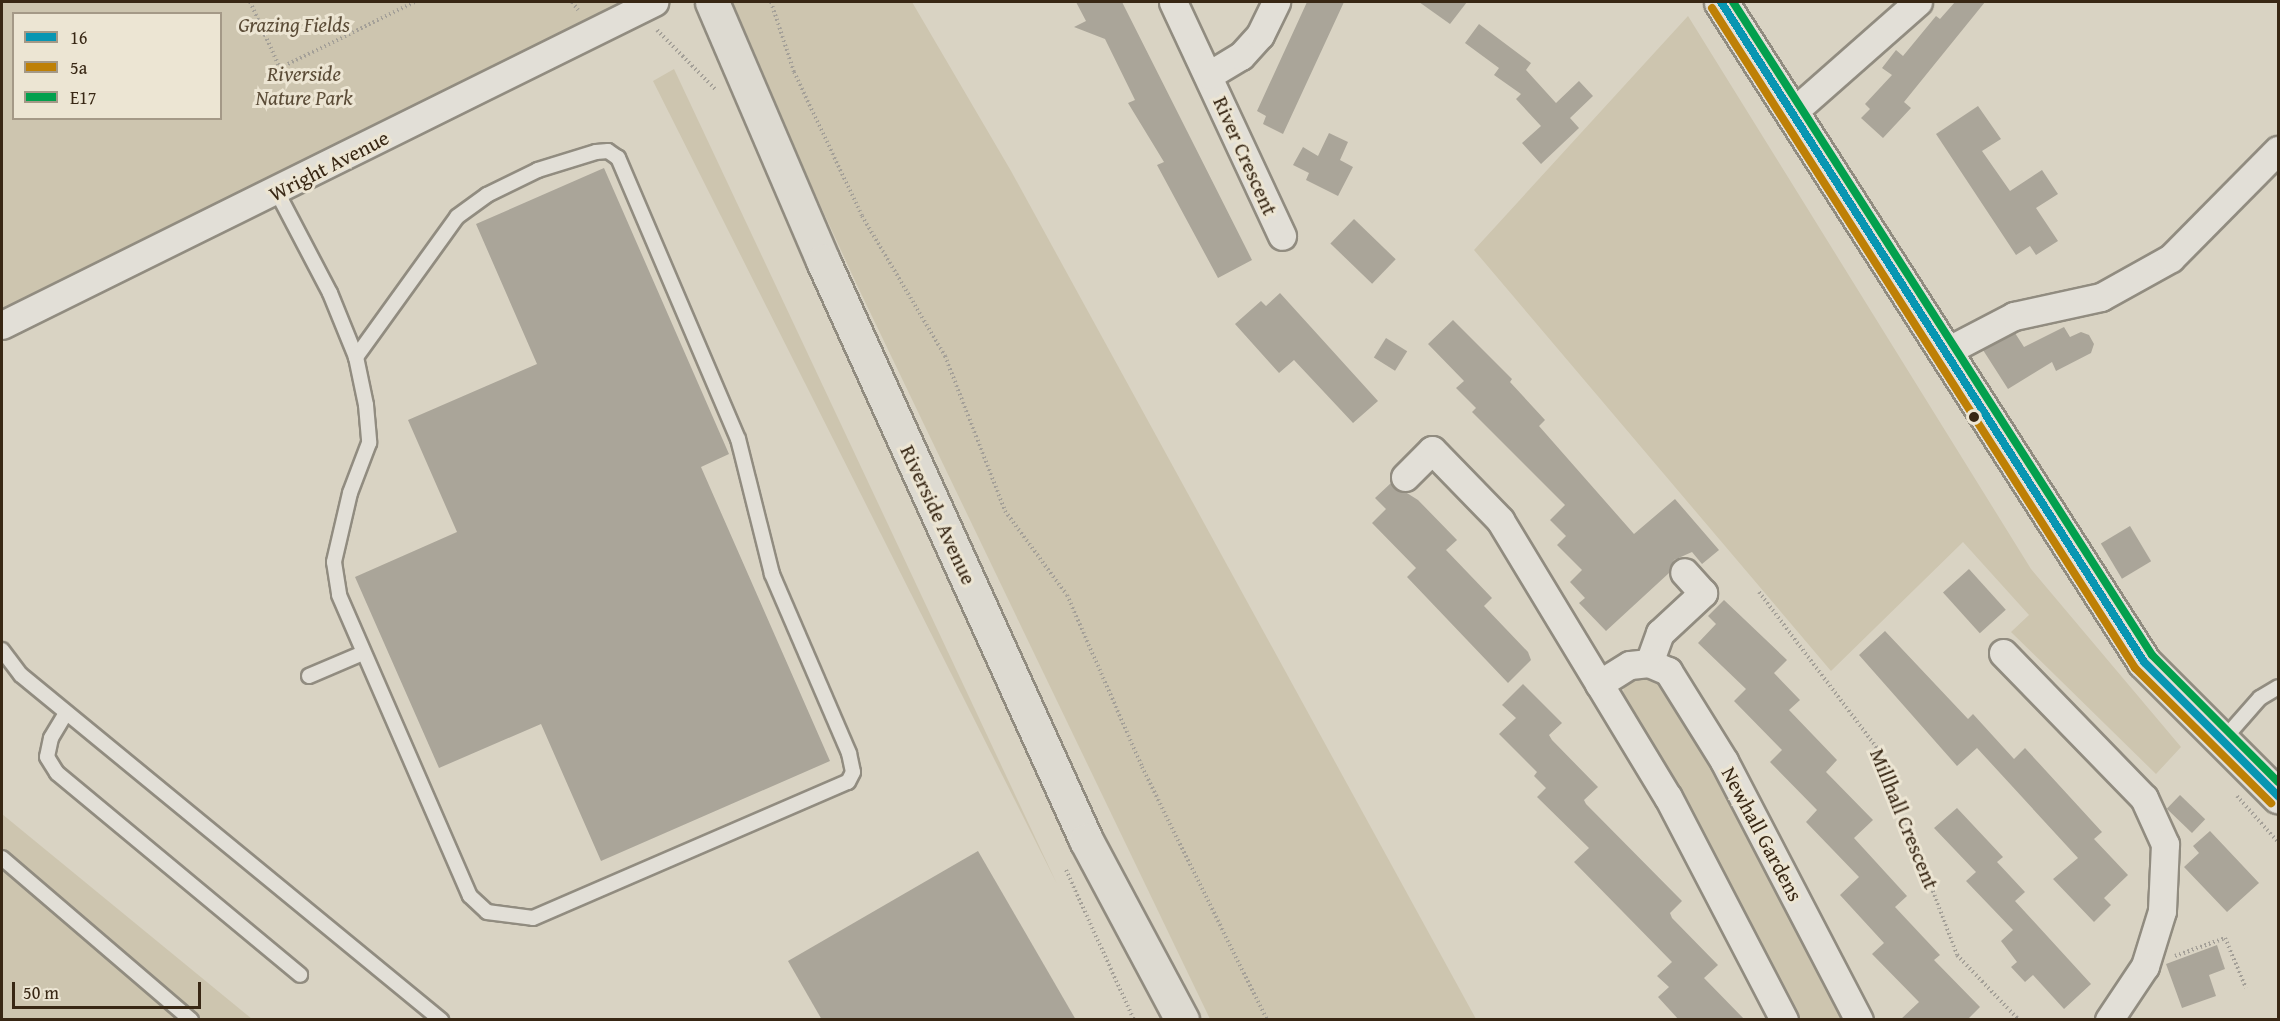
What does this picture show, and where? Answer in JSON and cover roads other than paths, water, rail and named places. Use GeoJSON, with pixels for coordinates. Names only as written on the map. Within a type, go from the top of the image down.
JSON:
{"type":"FeatureCollection","features":[{"type":"Feature","properties":{"kind":"main road","name":"Riverside Avenue"},"geometry":{"type":"LineString","coordinates":[[712,2],[823,261],[1086,840],[1182,1020]]}},
{"type":"Feature","properties":{"kind":"street","name":"Wright Avenue"},"geometry":{"type":"LineString","coordinates":[[2,325],[278,192],[654,2]]}},
{"type":"Feature","properties":{"kind":"street","name":"River Crescent"},"geometry":{"type":"LineString","coordinates":[[1173,2],[1209,75],[1282,236]]}},
{"type":"Feature","properties":{"kind":"street","name":"River Crescent"},"geometry":{"type":"LineString","coordinates":[[1209,75],[1241,56],[1260,35],[1276,2]]}},
{"type":"Feature","properties":{"kind":"street"},"geometry":{"type":"LineString","coordinates":[[1721,2],[2144,662],[2278,796]]}},
{"type":"Feature","properties":{"kind":"street"},"geometry":{"type":"LineString","coordinates":[[1792,112],[1918,2]]}},
{"type":"Feature","properties":{"kind":"street"},"geometry":{"type":"LineString","coordinates":[[1945,352],[2014,316],[2101,297],[2171,258],[2278,150]]}},
{"type":"Feature","properties":{"kind":"street"},"geometry":{"type":"LineString","coordinates":[[1405,477],[1432,450],[1500,520],[1668,797],[1784,1020]]}},
{"type":"Feature","properties":{"kind":"street"},"geometry":{"type":"LineString","coordinates":[[1599,684],[1630,665],[1649,663],[1660,633],[1704,593],[1684,572]]}},
{"type":"Feature","properties":{"kind":"street"},"geometry":{"type":"LineString","coordinates":[[2003,653],[2144,798],[2165,844],[2162,911],[2145,966],[2109,1020]]}},
{"type":"Feature","properties":{"kind":"street","name":"Newhall Gardens"},"geometry":{"type":"LineString","coordinates":[[1649,663],[1668,671],[1724,761],[1859,1020]]}},
{"type":"Feature","properties":{"kind":"lane"},"geometry":{"type":"LineString","coordinates":[[278,192],[330,293],[356,357],[369,443],[350,493],[334,562],[339,595],[470,896],[487,912],[508,918],[533,918],[848,782],[853,772],[772,574],[738,439],[618,158],[608,151],[596,152],[538,170],[487,195],[457,217],[356,357]]}},
{"type":"Feature","properties":{"kind":"lane"},"geometry":{"type":"LineString","coordinates":[[2,650],[21,675],[66,713],[108,742],[441,1020]]}},
{"type":"Feature","properties":{"kind":"lane"},"geometry":{"type":"LineString","coordinates":[[309,676],[363,653]]}},
{"type":"Feature","properties":{"kind":"lane"},"geometry":{"type":"LineString","coordinates":[[2223,740],[2260,698],[2278,687]]}},
{"type":"Feature","properties":{"kind":"lane"},"geometry":{"type":"LineString","coordinates":[[66,713],[51,738],[47,757],[57,773],[300,975]]}},
{"type":"Feature","properties":{"kind":"lane"},"geometry":{"type":"LineString","coordinates":[[2,858],[190,1020]]}},
{"type":"Feature","properties":{"kind":"park label","name":"Grazing Fields"},"geometry":{"type":"Point","coordinates":[294,25]}},
{"type":"Feature","properties":{"kind":"park label","name":"Riverside Nature Park"},"geometry":{"type":"Point","coordinates":[304,86]}}]}
